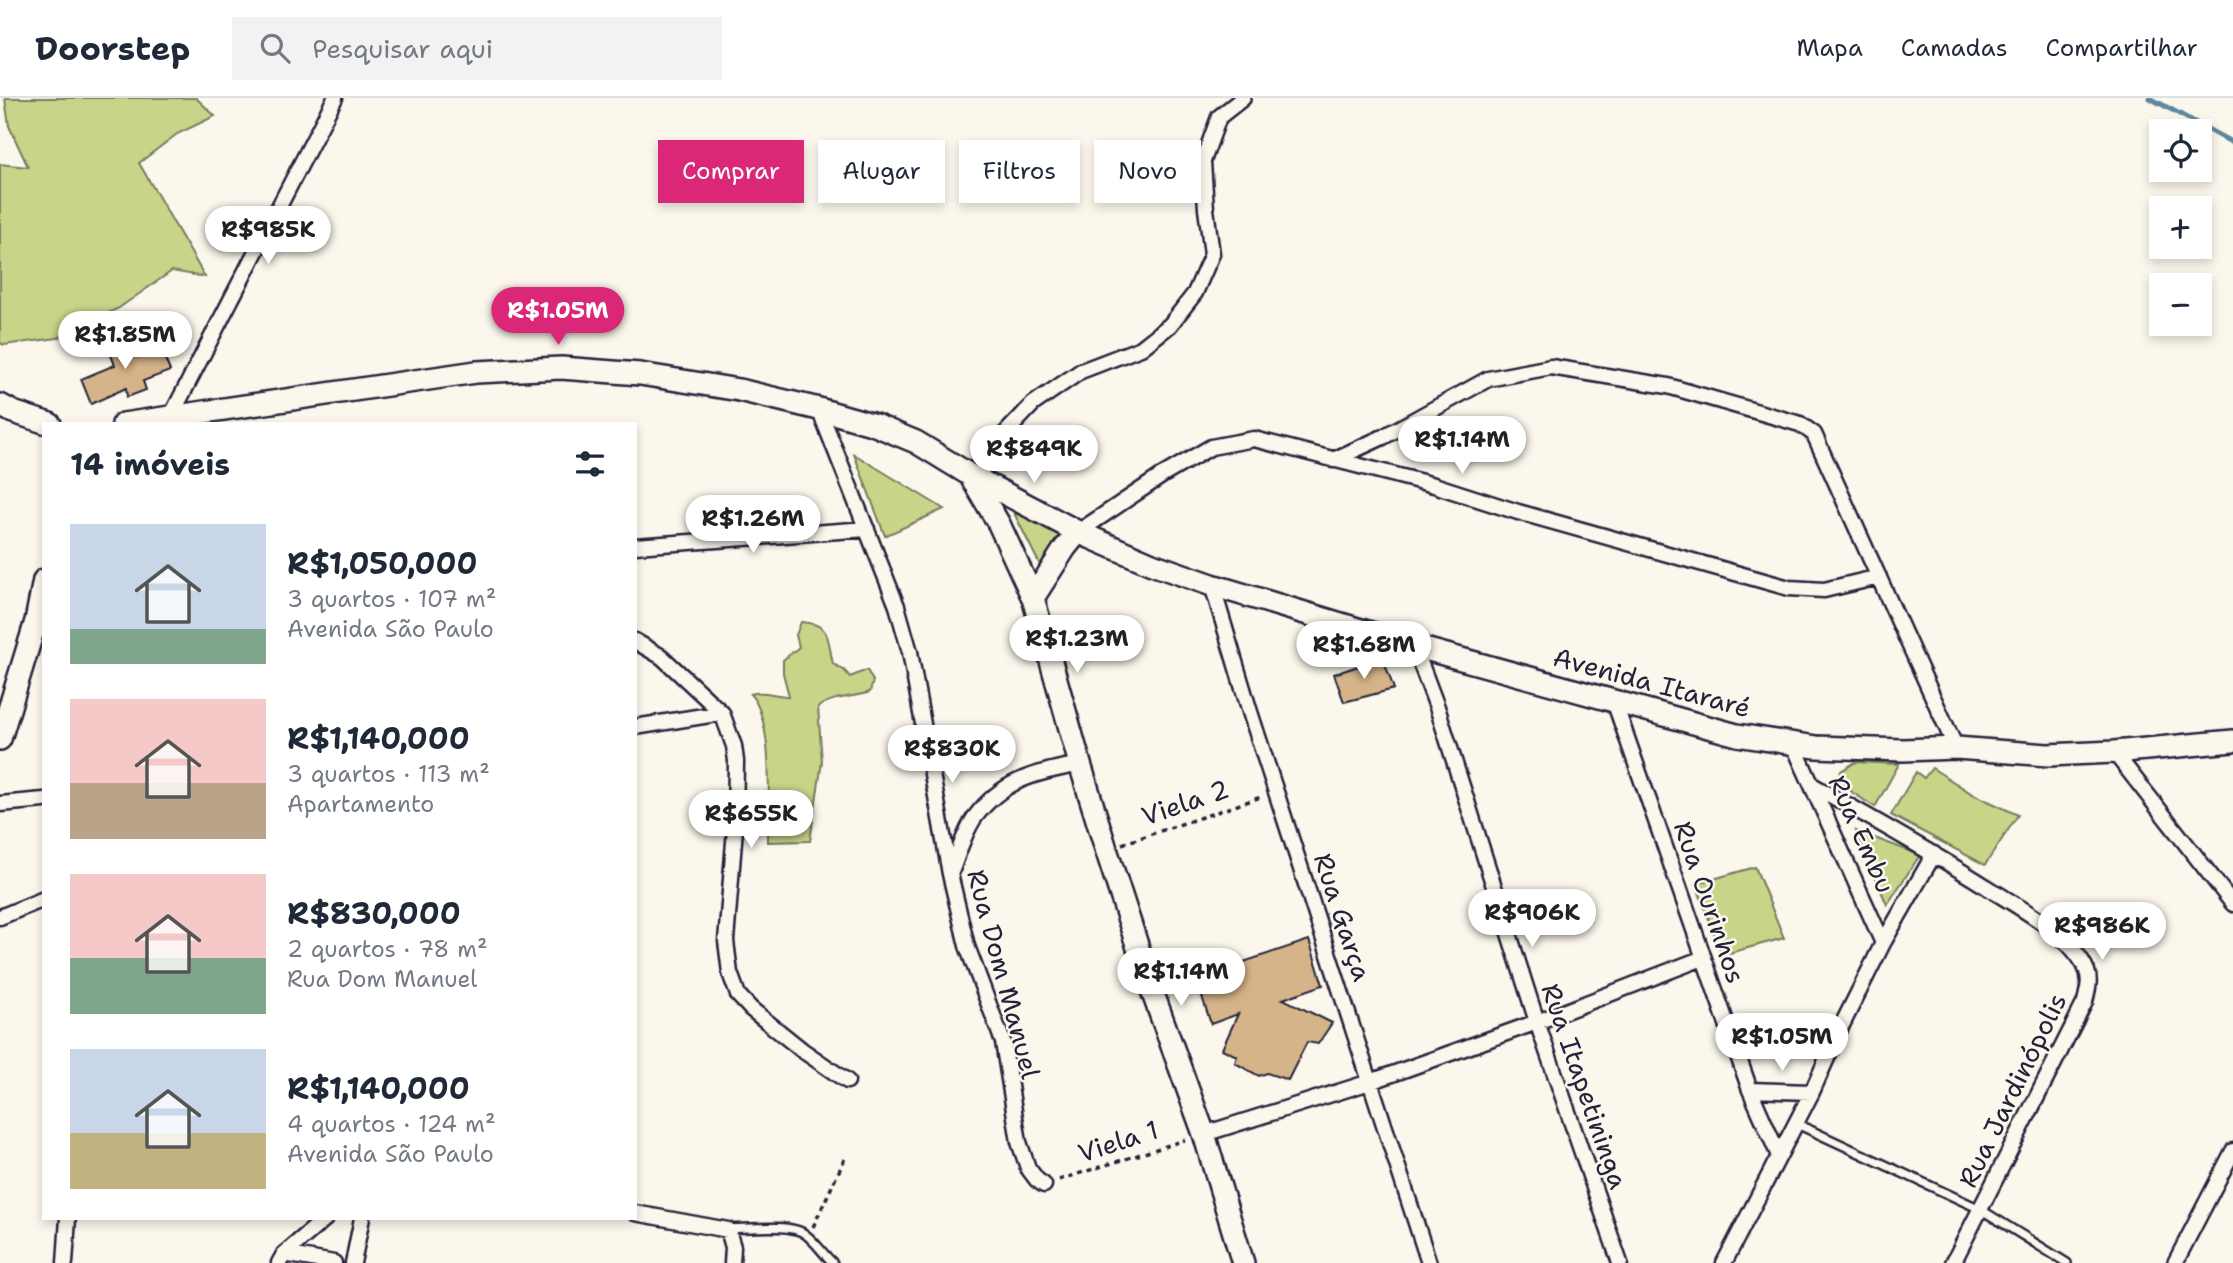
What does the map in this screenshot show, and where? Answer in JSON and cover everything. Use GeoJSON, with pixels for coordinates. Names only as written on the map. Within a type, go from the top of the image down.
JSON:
{"type":"FeatureCollection","features":[{"type":"Feature","properties":{"kind":"main road","name":"Avenida Itararé"},"geometry":{"type":"LineString","coordinates":[[139,422],[476,372],[561,368],[640,374],[739,390],[875,425],[916,442],[974,477],[1078,532],[1152,564],[1212,585],[1414,646],[1737,735],[1794,746],[1903,750],[1956,748],[2048,755],[2233,741]]}},
{"type":"Feature","properties":{"kind":"main road"},"geometry":{"type":"LineString","coordinates":[[0,405],[44,422]]}},
{"type":"Feature","properties":{"kind":"main road"},"geometry":{"type":"LineString","coordinates":[[974,477],[1033,598],[1106,849],[1151,988],[1204,1134],[1243,1263]]}},
{"type":"Feature","properties":{"kind":"main road"},"geometry":{"type":"LineString","coordinates":[[1033,598],[1078,532]]}},
{"type":"Feature","properties":{"kind":"main road"},"geometry":{"type":"LineString","coordinates":[[0,740],[40,621],[42,600]]}},
{"type":"Feature","properties":{"kind":"street"},"geometry":{"type":"LineString","coordinates":[[170,418],[335,98]]}},
{"type":"Feature","properties":{"kind":"street"},"geometry":{"type":"LineString","coordinates":[[974,477],[1000,439],[1032,404],[1082,371],[1140,348],[1170,325],[1195,293],[1212,254],[1203,161],[1219,117],[1242,98]]}},
{"type":"Feature","properties":{"kind":"street"},"geometry":{"type":"LineString","coordinates":[[1333,460],[1383,437],[1488,379],[1551,367],[1668,386],[1800,424],[1814,434],[1956,748]]}},
{"type":"Feature","properties":{"kind":"street","name":"Rua Dom Manuel"},"geometry":{"type":"LineString","coordinates":[[819,409],[897,606],[910,652],[950,874],[967,946],[1003,1042],[1019,1142],[1028,1168],[1044,1185]]}},
{"type":"Feature","properties":{"kind":"street"},"geometry":{"type":"LineString","coordinates":[[1078,532],[1163,475],[1211,447],[1254,439],[1434,485],[1518,512],[1789,588],[1824,590],[1879,577]]}},
{"type":"Feature","properties":{"kind":"street"},"geometry":{"type":"LineString","coordinates":[[637,546],[867,529]]}},
{"type":"Feature","properties":{"kind":"street","name":"Rua Garça"},"geometry":{"type":"LineString","coordinates":[[1212,585],[1276,792],[1429,1263]]}},
{"type":"Feature","properties":{"kind":"street"},"geometry":{"type":"LineString","coordinates":[[637,642],[662,657],[722,713],[734,746],[735,829],[726,941],[730,972],[738,995],[751,1009],[802,1050],[847,1081]]}},
{"type":"Feature","properties":{"kind":"street","name":"Rua Itapetininga"},"geometry":{"type":"LineString","coordinates":[[1414,646],[1437,707],[1537,1022],[1620,1263]]}},
{"type":"Feature","properties":{"kind":"street","name":"Rua Ourinhos"},"geometry":{"type":"LineString","coordinates":[[1614,701],[1750,1090],[1779,1156]]}},
{"type":"Feature","properties":{"kind":"street"},"geometry":{"type":"LineString","coordinates":[[637,727],[722,713]]}},
{"type":"Feature","properties":{"kind":"street","name":"Rua Embu"},"geometry":{"type":"LineString","coordinates":[[1794,746],[1883,943]]}},
{"type":"Feature","properties":{"kind":"street"},"geometry":{"type":"LineString","coordinates":[[2114,752],[2233,904]]}},
{"type":"Feature","properties":{"kind":"street"},"geometry":{"type":"LineString","coordinates":[[950,874],[974,818],[996,794],[1016,781],[1080,764]]}},
{"type":"Feature","properties":{"kind":"street","name":"Rua Jardinópolis"},"geometry":{"type":"LineString","coordinates":[[1814,786],[1934,854],[2027,913],[2061,938],[2073,950],[2088,973],[2089,985],[2085,1002],[1953,1263]]}},
{"type":"Feature","properties":{"kind":"street"},"geometry":{"type":"LineString","coordinates":[[0,804],[42,800]]}},
{"type":"Feature","properties":{"kind":"street"},"geometry":{"type":"LineString","coordinates":[[1724,1263],[1812,1092],[1883,943],[1934,854]]}},
{"type":"Feature","properties":{"kind":"street"},"geometry":{"type":"LineString","coordinates":[[0,917],[42,900]]}},
{"type":"Feature","properties":{"kind":"street"},"geometry":{"type":"LineString","coordinates":[[1204,1134],[1370,1082],[1703,958]]}},
{"type":"Feature","properties":{"kind":"street"},"geometry":{"type":"LineString","coordinates":[[1750,1090],[1812,1092]]}},
{"type":"Feature","properties":{"kind":"street"},"geometry":{"type":"LineString","coordinates":[[2175,1263],[2233,1151]]}},
{"type":"Feature","properties":{"kind":"street"},"geometry":{"type":"LineString","coordinates":[[637,1213],[728,1230],[733,1247],[732,1263]]}},
{"type":"Feature","properties":{"kind":"street"},"geometry":{"type":"LineString","coordinates":[[65,1263],[68,1220]]}},
{"type":"Feature","properties":{"kind":"street"},"geometry":{"type":"LineString","coordinates":[[282,1258],[324,1220]]}},
{"type":"Feature","properties":{"kind":"street"},"geometry":{"type":"LineString","coordinates":[[353,1263],[362,1220]]}},
{"type":"Feature","properties":{"kind":"street"},"geometry":{"type":"LineString","coordinates":[[282,1258],[334,1263]]}},
{"type":"Feature","properties":{"kind":"lane"},"geometry":{"type":"LineString","coordinates":[[1795,1123],[1980,1209],[2067,1263]]}},
{"type":"Feature","properties":{"kind":"lane"},"geometry":{"type":"LineString","coordinates":[[725,1229],[781,1228],[801,1231],[809,1236],[833,1263]]}},
{"type":"Feature","properties":{"kind":"path","name":"Viela 2"},"geometry":{"type":"LineString","coordinates":[[1106,849],[1276,792]]}},
{"type":"Feature","properties":{"kind":"path","name":"Viela 1"},"geometry":{"type":"LineString","coordinates":[[1044,1185],[1204,1134]]}},
{"type":"Feature","properties":{"kind":"path"},"geometry":{"type":"LineString","coordinates":[[809,1236],[846,1156]]}},
{"type":"Feature","properties":{"kind":"green space"},"geometry":{"type":"Polygon","coordinates":[[[5,98],[196,98],[215,116],[177,134],[139,163],[205,277],[172,271],[119,308],[58,338],[4,345],[0,343],[0,164],[28,167],[9,126],[5,98]]]}},
{"type":"Feature","properties":{"kind":"green space"},"geometry":{"type":"Polygon","coordinates":[[[854,454],[944,509],[885,536],[854,454]]]}},
{"type":"Feature","properties":{"kind":"green space"},"geometry":{"type":"Polygon","coordinates":[[[1014,513],[1064,532],[1043,571],[1014,513]]]}},
{"type":"Feature","properties":{"kind":"green space"},"geometry":{"type":"Polygon","coordinates":[[[801,622],[811,623],[824,630],[833,664],[850,677],[867,670],[873,681],[870,692],[836,699],[818,707],[822,762],[810,841],[768,842],[767,743],[758,706],[750,694],[789,696],[783,673],[783,660],[799,647],[796,635],[801,622]]]}},
{"type":"Feature","properties":{"kind":"green space"},"geometry":{"type":"Polygon","coordinates":[[[1856,762],[1899,764],[1875,807],[1853,793],[1839,779],[1841,771],[1856,762]]]}},
{"type":"Feature","properties":{"kind":"green space"},"geometry":{"type":"Polygon","coordinates":[[[1932,768],[1971,793],[2018,815],[1985,865],[1891,815],[1916,772],[1924,778],[1932,768]]]}},
{"type":"Feature","properties":{"kind":"green space"},"geometry":{"type":"Polygon","coordinates":[[[1856,831],[1920,855],[1887,905],[1856,831]]]}},
{"type":"Feature","properties":{"kind":"green space"},"geometry":{"type":"Polygon","coordinates":[[[1755,867],[1784,938],[1722,955],[1696,884],[1755,867]]]}},
{"type":"Feature","properties":{"kind":"building"},"geometry":{"type":"Polygon","coordinates":[[[126,335],[135,355],[159,344],[170,371],[143,381],[146,390],[127,397],[126,388],[91,404],[81,379],[115,365],[106,343],[126,335]]]}},
{"type":"Feature","properties":{"kind":"building"},"geometry":{"type":"Polygon","coordinates":[[[1383,658],[1394,689],[1344,702],[1334,674],[1383,658]]]}},
{"type":"Feature","properties":{"kind":"building"},"geometry":{"type":"Polygon","coordinates":[[[1309,940],[1323,985],[1283,999],[1332,1023],[1318,1044],[1307,1042],[1288,1080],[1267,1073],[1259,1076],[1235,1063],[1237,1056],[1222,1049],[1238,1014],[1211,1024],[1196,978],[1309,940]]]}},
{"type":"Feature","properties":{"kind":"waterway"},"geometry":{"type":"LineString","coordinates":[[2150,98],[2233,143]]}}]}
